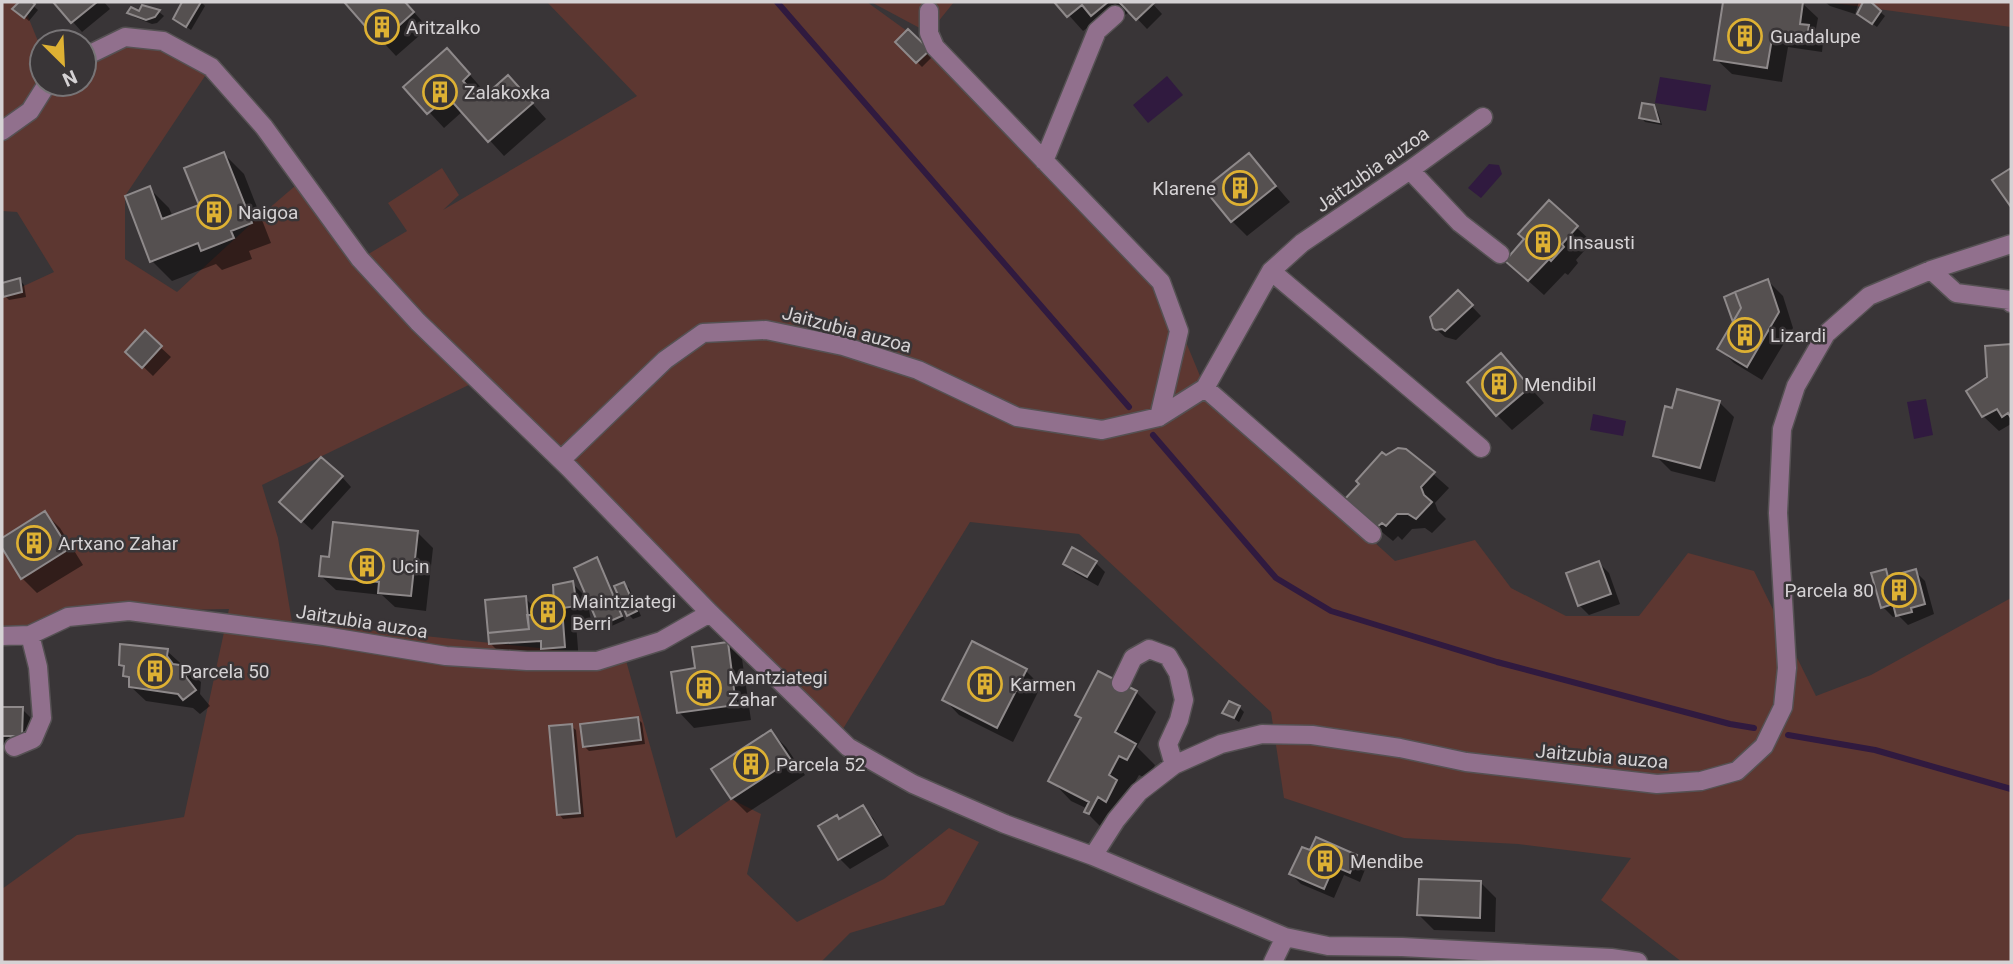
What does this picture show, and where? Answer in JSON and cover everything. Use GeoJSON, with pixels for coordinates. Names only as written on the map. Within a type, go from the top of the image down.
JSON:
{"type":"FeatureCollection","features":[{"type":"Feature","properties":{"kind":"street"},"geometry":{"type":"LineString","coordinates":[[929,11],[929,33],[935,47],[1161,282],[1179,331],[1159,417]]}},
{"type":"Feature","properties":{"kind":"street"},"geometry":{"type":"LineString","coordinates":[[1044,161],[1097,32],[1115,15]]}},
{"type":"Feature","properties":{"kind":"street"},"geometry":{"type":"LineString","coordinates":[[98,50],[125,37],[163,41],[211,67],[264,127],[360,259],[418,322],[561,460],[710,613],[848,747],[913,784],[1285,937],[1328,946],[1402,947],[1477,957],[1611,958],[1638,962]]}},
{"type":"Feature","properties":{"kind":"street"},"geometry":{"type":"LineString","coordinates":[[2,131],[30,111],[38,98]]}},
{"type":"Feature","properties":{"kind":"street","name":"Jaitzubia auzoa"},"geometry":{"type":"LineString","coordinates":[[561,460],[665,360],[703,333],[766,330],[843,346],[918,370],[1017,416],[1102,430],[1159,417],[1205,388],[1271,271],[1302,243],[1483,117]]}},
{"type":"Feature","properties":{"kind":"street"},"geometry":{"type":"LineString","coordinates":[[1410,170],[1460,223],[1500,254]]}},
{"type":"Feature","properties":{"kind":"street","name":"Jaitzubia auzoa"},"geometry":{"type":"LineString","coordinates":[[1093,856],[1116,820],[1139,792],[1174,765],[1221,744],[1262,734],[1312,735],[1400,748],[1466,762],[1657,784],[1700,781],[1737,771],[1764,746],[1783,707],[1787,667],[1777,513],[1782,429],[1796,386],[1826,334],[1869,296],[1931,270],[2011,244]]}},
{"type":"Feature","properties":{"kind":"street"},"geometry":{"type":"LineString","coordinates":[[1931,270],[1956,293],[2010,300],[2011,303]]}},
{"type":"Feature","properties":{"kind":"street"},"geometry":{"type":"LineString","coordinates":[[1271,271],[1481,448]]}},
{"type":"Feature","properties":{"kind":"street"},"geometry":{"type":"LineString","coordinates":[[1205,388],[1372,534]]}},
{"type":"Feature","properties":{"kind":"street","name":"Jaitzubia auzoa"},"geometry":{"type":"LineString","coordinates":[[2,636],[30,635],[68,617],[129,611],[324,636],[446,656],[527,661],[597,661],[661,641],[710,613]]}},
{"type":"Feature","properties":{"kind":"street"},"geometry":{"type":"LineString","coordinates":[[14,747],[33,739],[41,718],[38,667],[30,635]]}},
{"type":"Feature","properties":{"kind":"street"},"geometry":{"type":"LineString","coordinates":[[1121,682],[1133,658],[1149,649],[1168,656],[1178,673],[1184,700],[1179,720],[1168,744],[1174,765]]}},
{"type":"Feature","properties":{"kind":"street"},"geometry":{"type":"LineString","coordinates":[[1273,962],[1285,937]]}},
{"type":"Feature","properties":{"kind":"shaded area"},"geometry":{"type":"Polygon","coordinates":[[[2,2],[22,2],[33,28],[28,28],[28,98],[98,98],[98,50],[125,37],[163,41],[211,67],[125,196],[125,259],[177,292],[302,180],[360,259],[407,231],[388,203],[442,168],[459,195],[443,210],[637,96],[547,2],[867,2],[929,47],[1161,282],[1205,388],[1395,561],[1475,540],[1511,588],[1566,616],[1639,616],[1688,553],[1754,571],[1816,696],[1871,675],[2011,598],[2011,962],[1682,962],[1601,900],[1631,858],[1518,844],[1404,838],[1284,798],[1271,712],[1079,534],[970,522],[838,737],[477,381],[262,485],[278,538],[292,622],[625,657],[676,838],[731,799],[761,814],[747,874],[797,922],[884,879],[949,828],[979,842],[944,905],[850,933],[821,962],[2,962],[2,889],[77,835],[184,817],[229,609],[129,611],[2,636],[2,296],[54,272],[17,212],[2,211],[2,2]]]}},
{"type":"Feature","properties":{"kind":"shaded area"},"geometry":{"type":"Polygon","coordinates":[[[871,2],[954,2],[929,33],[871,2]]]}},
{"type":"Feature","properties":{"kind":"shaded area"},"geometry":{"type":"Polygon","coordinates":[[[1826,2],[2011,2],[2011,27],[1826,2]]]}},
{"type":"Feature","properties":{"kind":"shaded area"},"geometry":{"type":"Polygon","coordinates":[[[1167,76],[1183,95],[1148,123],[1133,105],[1167,76]]]}},
{"type":"Feature","properties":{"kind":"shaded area"},"geometry":{"type":"Polygon","coordinates":[[[1660,77],[1711,85],[1706,111],[1655,103],[1660,77]]]}},
{"type":"Feature","properties":{"kind":"shaded area"},"geometry":{"type":"Polygon","coordinates":[[[1489,164],[1499,165],[1502,174],[1481,198],[1468,188],[1489,164]]]}},
{"type":"Feature","properties":{"kind":"shaded area"},"geometry":{"type":"Polygon","coordinates":[[[1926,399],[1933,435],[1914,439],[1907,402],[1926,399]]]}},
{"type":"Feature","properties":{"kind":"shaded area"},"geometry":{"type":"Polygon","coordinates":[[[1593,414],[1626,421],[1623,436],[1590,430],[1593,414]]]}},
{"type":"Feature","properties":{"kind":"building"},"geometry":{"type":"Polygon","coordinates":[[[19,2],[35,4],[24,18],[12,9],[19,2]]]}},
{"type":"Feature","properties":{"kind":"building"},"geometry":{"type":"Polygon","coordinates":[[[53,2],[97,2],[71,23],[53,2]]]}},
{"type":"Feature","properties":{"kind":"building"},"geometry":{"type":"Polygon","coordinates":[[[182,2],[201,2],[186,27],[173,19],[182,2]]]}},
{"type":"Feature","properties":{"kind":"building","name":"Aritzalko"},"geometry":{"type":"Polygon","coordinates":[[[344,2],[405,2],[414,12],[380,43],[344,2]]]}},
{"type":"Feature","properties":{"kind":"building"},"geometry":{"type":"Polygon","coordinates":[[[1054,2],[1108,2],[1091,16],[1082,5],[1067,17],[1054,2]]]}},
{"type":"Feature","properties":{"kind":"building"},"geometry":{"type":"Polygon","coordinates":[[[1119,2],[1152,2],[1154,3],[1136,20],[1119,2]]]}},
{"type":"Feature","properties":{"kind":"building","name":"Guadalupe"},"geometry":{"type":"Polygon","coordinates":[[[1723,2],[1803,2],[1800,24],[1809,25],[1807,38],[1773,33],[1767,68],[1714,60],[1723,2]]]}},
{"type":"Feature","properties":{"kind":"building"},"geometry":{"type":"Polygon","coordinates":[[[1863,2],[1871,2],[1881,11],[1872,24],[1857,14],[1863,2]]]}},
{"type":"Feature","properties":{"kind":"building"},"geometry":{"type":"Polygon","coordinates":[[[142,5],[160,10],[155,17],[146,20],[127,13],[131,7],[139,11],[142,5]]]}},
{"type":"Feature","properties":{"kind":"building"},"geometry":{"type":"Polygon","coordinates":[[[908,29],[930,50],[916,63],[895,42],[908,29]]]}},
{"type":"Feature","properties":{"kind":"building","name":"Zalakoxka"},"geometry":{"type":"Polygon","coordinates":[[[447,48],[470,74],[463,81],[480,100],[508,75],[533,103],[488,142],[448,97],[427,114],[403,87],[447,48]]]}},
{"type":"Feature","properties":{"kind":"building"},"geometry":{"type":"Polygon","coordinates":[[[1642,103],[1654,105],[1659,122],[1639,118],[1642,103]]]}},
{"type":"Feature","properties":{"kind":"building","name":"Naigoa"},"geometry":{"type":"Polygon","coordinates":[[[224,152],[252,223],[231,231],[234,238],[201,251],[198,243],[150,262],[125,196],[150,186],[162,219],[199,205],[184,168],[224,152]]]}},
{"type":"Feature","properties":{"kind":"building","name":"Klarene"},"geometry":{"type":"Polygon","coordinates":[[[1249,153],[1276,186],[1231,222],[1204,189],[1249,153]]]}},
{"type":"Feature","properties":{"kind":"building"},"geometry":{"type":"Polygon","coordinates":[[[2011,168],[2011,207],[1992,180],[2011,168]]]}},
{"type":"Feature","properties":{"kind":"building","name":"Insausti"},"geometry":{"type":"Polygon","coordinates":[[[1549,200],[1578,226],[1562,244],[1564,247],[1528,281],[1505,261],[1524,239],[1518,234],[1549,200]]]}},
{"type":"Feature","properties":{"kind":"building"},"geometry":{"type":"Polygon","coordinates":[[[20,278],[22,292],[3,297],[2,283],[20,278]]]}},
{"type":"Feature","properties":{"kind":"building","name":"Lizardi"},"geometry":{"type":"Polygon","coordinates":[[[1768,279],[1779,312],[1747,367],[1717,349],[1741,308],[1735,292],[1768,279]]]}},
{"type":"Feature","properties":{"kind":"building"},"geometry":{"type":"Polygon","coordinates":[[[1458,290],[1473,305],[1445,331],[1436,330],[1430,317],[1458,290]]]}},
{"type":"Feature","properties":{"kind":"building"},"geometry":{"type":"Polygon","coordinates":[[[1735,292],[1741,308],[1733,322],[1724,297],[1735,292]]]}},
{"type":"Feature","properties":{"kind":"building"},"geometry":{"type":"Polygon","coordinates":[[[145,330],[162,346],[142,368],[125,352],[145,330]]]}},
{"type":"Feature","properties":{"kind":"building"},"geometry":{"type":"Polygon","coordinates":[[[2011,344],[2011,418],[2008,413],[2002,417],[1997,409],[1982,417],[1966,391],[1987,377],[1985,346],[2011,344]]]}},
{"type":"Feature","properties":{"kind":"building","name":"Mendibil"},"geometry":{"type":"Polygon","coordinates":[[[1501,353],[1530,387],[1496,416],[1467,382],[1501,353]]]}},
{"type":"Feature","properties":{"kind":"building"},"geometry":{"type":"Polygon","coordinates":[[[1677,389],[1720,401],[1700,468],[1653,456],[1665,406],[1672,408],[1677,389]]]}},
{"type":"Feature","properties":{"kind":"building"},"geometry":{"type":"Polygon","coordinates":[[[1398,448],[1406,449],[1435,472],[1421,487],[1424,495],[1432,502],[1416,519],[1408,514],[1397,514],[1386,526],[1382,523],[1377,527],[1344,500],[1359,484],[1356,481],[1382,452],[1386,455],[1398,448]]]}},
{"type":"Feature","properties":{"kind":"building"},"geometry":{"type":"Polygon","coordinates":[[[321,457],[343,476],[301,522],[279,502],[321,457]]]}},
{"type":"Feature","properties":{"kind":"building","name":"Artxano Zahar"},"geometry":{"type":"Polygon","coordinates":[[[45,511],[69,549],[21,579],[2,548],[2,538],[45,511]]]}},
{"type":"Feature","properties":{"kind":"building","name":"Ucin"},"geometry":{"type":"Polygon","coordinates":[[[333,522],[418,531],[411,596],[378,593],[379,582],[319,576],[321,556],[329,557],[333,522]]]}},
{"type":"Feature","properties":{"kind":"building"},"geometry":{"type":"Polygon","coordinates":[[[1072,547],[1097,561],[1087,577],[1063,564],[1072,547]]]}},
{"type":"Feature","properties":{"kind":"building"},"geometry":{"type":"Polygon","coordinates":[[[597,557],[622,616],[599,626],[574,568],[597,557]]]}},
{"type":"Feature","properties":{"kind":"building"},"geometry":{"type":"Polygon","coordinates":[[[1599,561],[1611,594],[1578,606],[1566,573],[1599,561]]]}},
{"type":"Feature","properties":{"kind":"building","name":"Parcela 80"},"geometry":{"type":"Polygon","coordinates":[[[1886,569],[1888,577],[1916,569],[1925,604],[1911,608],[1912,612],[1896,616],[1893,604],[1881,608],[1871,573],[1886,569]]]}},
{"type":"Feature","properties":{"kind":"building","name":"Maintziategi Berri"},"geometry":{"type":"Polygon","coordinates":[[[573,581],[577,606],[562,608],[565,647],[541,649],[541,641],[489,644],[488,633],[529,629],[527,615],[535,615],[535,608],[554,605],[553,585],[573,581]]]}},
{"type":"Feature","properties":{"kind":"building"},"geometry":{"type":"Polygon","coordinates":[[[624,582],[637,611],[627,616],[614,586],[624,582]]]}},
{"type":"Feature","properties":{"kind":"building","name":"Maintziategi Berri"},"geometry":{"type":"Polygon","coordinates":[[[526,596],[529,629],[488,633],[485,600],[526,596]]]}},
{"type":"Feature","properties":{"kind":"building","name":"Karmen"},"geometry":{"type":"Polygon","coordinates":[[[972,641],[1027,669],[997,728],[942,700],[972,641]]]}},
{"type":"Feature","properties":{"kind":"building","name":"Mantziategi Zahar"},"geometry":{"type":"Polygon","coordinates":[[[728,642],[736,705],[677,713],[671,672],[695,668],[692,647],[728,642]]]}},
{"type":"Feature","properties":{"kind":"building","name":"Parcela 50"},"geometry":{"type":"Polygon","coordinates":[[[120,644],[168,649],[167,656],[173,664],[187,666],[186,677],[196,690],[183,700],[178,694],[129,687],[129,677],[123,676],[124,666],[119,665],[120,644]]]}},
{"type":"Feature","properties":{"kind":"building"},"geometry":{"type":"Polygon","coordinates":[[[1098,671],[1137,691],[1115,732],[1136,744],[1127,760],[1119,756],[1109,775],[1117,780],[1106,802],[1098,797],[1089,814],[1084,812],[1089,802],[1048,781],[1081,718],[1075,715],[1098,671]]]}},
{"type":"Feature","properties":{"kind":"building"},"geometry":{"type":"Polygon","coordinates":[[[1229,701],[1240,706],[1234,718],[1222,713],[1229,701]]]}},
{"type":"Feature","properties":{"kind":"building"},"geometry":{"type":"Polygon","coordinates":[[[2,707],[23,707],[22,736],[2,736],[2,707]]]}},
{"type":"Feature","properties":{"kind":"building"},"geometry":{"type":"Polygon","coordinates":[[[638,717],[641,740],[583,747],[580,724],[638,717]]]}},
{"type":"Feature","properties":{"kind":"building"},"geometry":{"type":"Polygon","coordinates":[[[572,724],[580,813],[557,815],[549,726],[572,724]]]}},
{"type":"Feature","properties":{"kind":"building","name":"Parcela 52"},"geometry":{"type":"Polygon","coordinates":[[[771,730],[791,760],[731,799],[711,769],[771,730]]]}},
{"type":"Feature","properties":{"kind":"building"},"geometry":{"type":"Polygon","coordinates":[[[863,805],[881,835],[838,860],[818,826],[837,815],[839,819],[863,805]]]}},
{"type":"Feature","properties":{"kind":"building","name":"Mendibe"},"geometry":{"type":"Polygon","coordinates":[[[1316,837],[1357,855],[1350,873],[1334,866],[1324,889],[1289,874],[1302,847],[1310,850],[1316,837]]]}},
{"type":"Feature","properties":{"kind":"building"},"geometry":{"type":"Polygon","coordinates":[[[1419,879],[1481,881],[1480,918],[1417,915],[1419,879]]]}},
{"type":"Feature","properties":{"kind":"waterway"},"geometry":{"type":"LineString","coordinates":[[777,2],[1129,407]]}},
{"type":"Feature","properties":{"kind":"waterway"},"geometry":{"type":"LineString","coordinates":[[1153,435],[1276,578],[1331,611],[1497,662],[1754,728]]}},
{"type":"Feature","properties":{"kind":"waterway"},"geometry":{"type":"LineString","coordinates":[[1788,735],[1875,750],[2011,789]]}},
{"type":"Feature","properties":{"kind":"place","name":"Aritzalko"},"geometry":{"type":"Point","coordinates":[382,27]}},
{"type":"Feature","properties":{"kind":"place","name":"Guadalupe"},"geometry":{"type":"Point","coordinates":[1745,36]}},
{"type":"Feature","properties":{"kind":"place","name":"Zalakoxka"},"geometry":{"type":"Point","coordinates":[440,92]}},
{"type":"Feature","properties":{"kind":"place","name":"Klarene"},"geometry":{"type":"Point","coordinates":[1240,188]}},
{"type":"Feature","properties":{"kind":"place","name":"Naigoa"},"geometry":{"type":"Point","coordinates":[214,212]}},
{"type":"Feature","properties":{"kind":"place","name":"Insausti"},"geometry":{"type":"Point","coordinates":[1543,242]}},
{"type":"Feature","properties":{"kind":"place","name":"Lizardi"},"geometry":{"type":"Point","coordinates":[1745,335]}},
{"type":"Feature","properties":{"kind":"place","name":"Mendibil"},"geometry":{"type":"Point","coordinates":[1499,384]}},
{"type":"Feature","properties":{"kind":"place","name":"Artxano Zahar"},"geometry":{"type":"Point","coordinates":[34,543]}},
{"type":"Feature","properties":{"kind":"place","name":"Ucin"},"geometry":{"type":"Point","coordinates":[367,566]}},
{"type":"Feature","properties":{"kind":"place","name":"Parcela 80"},"geometry":{"type":"Point","coordinates":[1899,590]}},
{"type":"Feature","properties":{"kind":"place","name":"Maintziategi Berri"},"geometry":{"type":"Point","coordinates":[548,612]}},
{"type":"Feature","properties":{"kind":"place","name":"Parcela 50"},"geometry":{"type":"Point","coordinates":[155,671]}},
{"type":"Feature","properties":{"kind":"place","name":"Karmen"},"geometry":{"type":"Point","coordinates":[985,684]}},
{"type":"Feature","properties":{"kind":"place","name":"Mantziategi Zahar"},"geometry":{"type":"Point","coordinates":[704,688]}},
{"type":"Feature","properties":{"kind":"place","name":"Parcela 52"},"geometry":{"type":"Point","coordinates":[751,764]}},
{"type":"Feature","properties":{"kind":"place","name":"Mendibe"},"geometry":{"type":"Point","coordinates":[1325,861]}}]}
